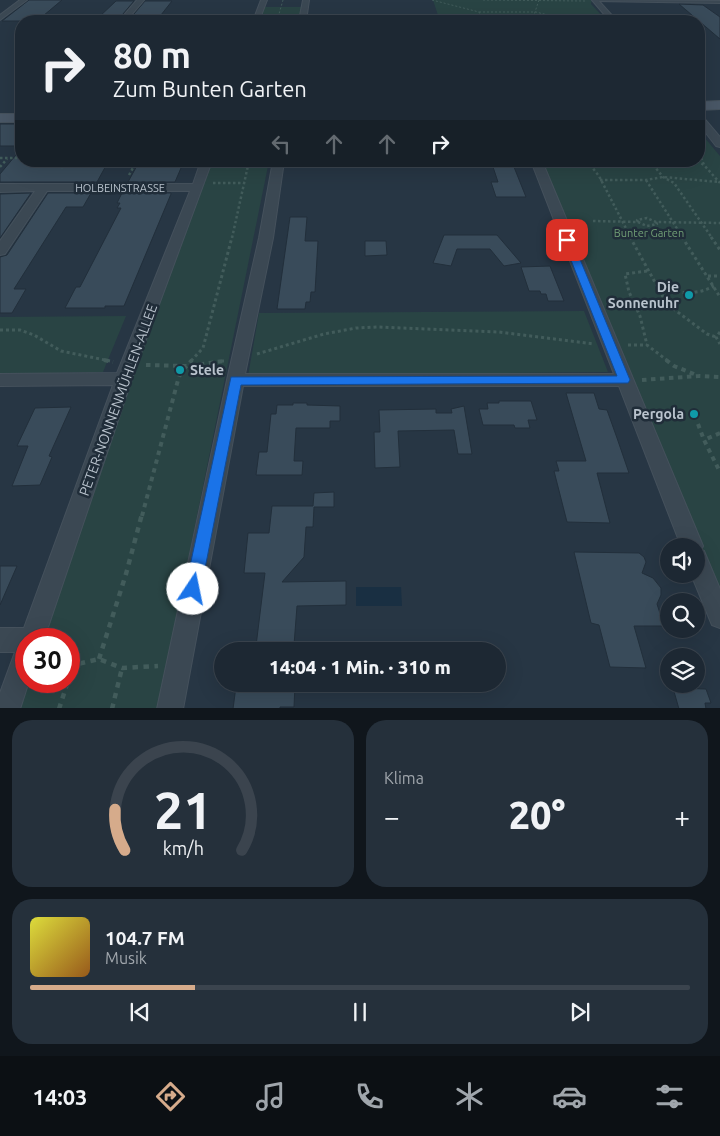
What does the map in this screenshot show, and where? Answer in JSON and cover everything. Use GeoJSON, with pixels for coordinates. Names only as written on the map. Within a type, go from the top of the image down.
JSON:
{"type":"FeatureCollection","features":[{"type":"Feature","properties":{"kind":"main road"},"geometry":{"type":"LineString","coordinates":[[705,106],[720,105]]}},
{"type":"Feature","properties":{"kind":"main road"},"geometry":{"type":"LineString","coordinates":[[0,118],[15,118]]}},
{"type":"Feature","properties":{"kind":"street"},"geometry":{"type":"LineString","coordinates":[[0,18],[24,0]]}},
{"type":"Feature","properties":{"kind":"street"},"geometry":{"type":"LineString","coordinates":[[127,15],[141,0]]}},
{"type":"Feature","properties":{"kind":"street"},"geometry":{"type":"LineString","coordinates":[[258,15],[264,0]]}},
{"type":"Feature","properties":{"kind":"street"},"geometry":{"type":"LineString","coordinates":[[303,15],[306,0]]}},
{"type":"Feature","properties":{"kind":"street"},"geometry":{"type":"LineString","coordinates":[[595,1],[608,15]]}},
{"type":"Feature","properties":{"kind":"street"},"geometry":{"type":"LineString","coordinates":[[705,125],[720,144]]}},
{"type":"Feature","properties":{"kind":"street","name":"PETER-NONNENMÜHLEN-ALLEE"},"geometry":{"type":"LineString","coordinates":[[36,628],[124,379],[205,167]]}},
{"type":"Feature","properties":{"kind":"street"},"geometry":{"type":"LineString","coordinates":[[170,708],[235,380],[266,238],[278,167]]}},
{"type":"Feature","properties":{"kind":"street"},"geometry":{"type":"LineString","coordinates":[[538,167],[689,538]]}},
{"type":"Feature","properties":{"kind":"street","name":"HOLBEINSTRASSE"},"geometry":{"type":"LineString","coordinates":[[0,188],[198,185]]}},
{"type":"Feature","properties":{"kind":"street"},"geometry":{"type":"LineString","coordinates":[[0,251],[43,188]]}},
{"type":"Feature","properties":{"kind":"street"},"geometry":{"type":"LineString","coordinates":[[0,380],[124,379]]}},
{"type":"Feature","properties":{"kind":"street"},"geometry":{"type":"LineString","coordinates":[[235,380],[624,380]]}},
{"type":"Feature","properties":{"kind":"street"},"geometry":{"type":"LineString","coordinates":[[705,580],[720,617]]}},
{"type":"Feature","properties":{"kind":"street"},"geometry":{"type":"LineString","coordinates":[[0,640],[15,640]]}},
{"type":"Feature","properties":{"kind":"street"},"geometry":{"type":"LineString","coordinates":[[7,708],[15,686]]}},
{"type":"Feature","properties":{"kind":"lane"},"geometry":{"type":"LineString","coordinates":[[595,1],[720,2]]}},
{"type":"Feature","properties":{"kind":"path"},"geometry":{"type":"LineString","coordinates":[[279,15],[283,0]]}},
{"type":"Feature","properties":{"kind":"path"},"geometry":{"type":"LineString","coordinates":[[432,0],[479,12],[536,12],[547,15]]}},
{"type":"Feature","properties":{"kind":"path"},"geometry":{"type":"LineString","coordinates":[[483,0],[595,1]]}},
{"type":"Feature","properties":{"kind":"path"},"geometry":{"type":"LineString","coordinates":[[535,15],[539,0]]}},
{"type":"Feature","properties":{"kind":"path"},"geometry":{"type":"LineString","coordinates":[[0,158],[15,158]]}},
{"type":"Feature","properties":{"kind":"path"},"geometry":{"type":"LineString","coordinates":[[2,166],[8,158]]}},
{"type":"Feature","properties":{"kind":"path"},"geometry":{"type":"LineString","coordinates":[[705,166],[719,183]]}},
{"type":"Feature","properties":{"kind":"path"},"geometry":{"type":"LineString","coordinates":[[126,180],[132,167]]}},
{"type":"Feature","properties":{"kind":"path"},"geometry":{"type":"LineString","coordinates":[[99,659],[126,574],[178,380],[181,372],[203,348],[249,167]]}},
{"type":"Feature","properties":{"kind":"path"},"geometry":{"type":"LineString","coordinates":[[592,167],[647,271],[667,304],[707,334],[716,337],[720,344]]}},
{"type":"Feature","properties":{"kind":"path"},"geometry":{"type":"LineString","coordinates":[[655,167],[663,177],[674,183],[720,250]]}},
{"type":"Feature","properties":{"kind":"path"},"geometry":{"type":"LineString","coordinates":[[715,176],[720,176]]}},
{"type":"Feature","properties":{"kind":"path"},"geometry":{"type":"LineString","coordinates":[[600,180],[646,180],[663,177],[719,183]]}},
{"type":"Feature","properties":{"kind":"path"},"geometry":{"type":"LineString","coordinates":[[646,180],[708,276],[720,298]]}},
{"type":"Feature","properties":{"kind":"path"},"geometry":{"type":"LineString","coordinates":[[198,185],[245,183]]}},
{"type":"Feature","properties":{"kind":"path"},"geometry":{"type":"LineString","coordinates":[[638,222],[637,220],[640,218],[648,218],[656,222],[720,223]]}},
{"type":"Feature","properties":{"kind":"path"},"geometry":{"type":"LineString","coordinates":[[593,222],[638,222],[646,227],[653,227],[657,224],[656,222]]}},
{"type":"Feature","properties":{"kind":"path"},"geometry":{"type":"LineString","coordinates":[[647,271],[624,274],[629,292],[640,316],[647,345],[674,366],[699,376]]}},
{"type":"Feature","properties":{"kind":"path"},"geometry":{"type":"LineString","coordinates":[[708,276],[720,276]]}},
{"type":"Feature","properties":{"kind":"path"},"geometry":{"type":"LineString","coordinates":[[658,288],[688,294],[706,292],[714,286]]}},
{"type":"Feature","properties":{"kind":"path"},"geometry":{"type":"LineString","coordinates":[[240,359],[324,334],[356,328],[499,332],[611,345]]}},
{"type":"Feature","properties":{"kind":"path"},"geometry":{"type":"LineString","coordinates":[[716,337],[720,332]]}},
{"type":"Feature","properties":{"kind":"path"},"geometry":{"type":"LineString","coordinates":[[624,380],[645,381],[699,376],[720,377]]}},
{"type":"Feature","properties":{"kind":"path"},"geometry":{"type":"LineString","coordinates":[[698,424],[720,472]]}},
{"type":"Feature","properties":{"kind":"path"},"geometry":{"type":"LineString","coordinates":[[704,440],[720,433]]}},
{"type":"Feature","properties":{"kind":"path"},"geometry":{"type":"LineString","coordinates":[[80,664],[99,659],[122,668],[178,665]]}},
{"type":"Feature","properties":{"kind":"path"},"geometry":{"type":"LineString","coordinates":[[112,708],[122,668]]}},
{"type":"Feature","properties":{"kind":"path"},"geometry":{"type":"LineString","coordinates":[[59,708],[65,693]]}},
{"type":"Feature","properties":{"kind":"green space"},"geometry":{"type":"Polygon","coordinates":[[[433,0],[592,0],[591,4],[601,15],[438,15],[433,0]]]}},
{"type":"Feature","properties":{"kind":"green space"},"geometry":{"type":"Polygon","coordinates":[[[263,7],[302,7],[300,15],[260,15],[263,7]]]}},
{"type":"Feature","properties":{"kind":"green space","name":"Bunter Garten"},"geometry":{"type":"Polygon","coordinates":[[[705,138],[720,156],[720,596],[705,559],[705,538],[696,538],[544,167],[705,167],[705,138]]]}},
{"type":"Feature","properties":{"kind":"green space"},"geometry":{"type":"Polygon","coordinates":[[[206,167],[268,167],[158,708],[16,708],[22,693],[80,693],[80,628],[45,628],[206,167]]]}},
{"type":"Feature","properties":{"kind":"green space"},"geometry":{"type":"Polygon","coordinates":[[[584,311],[608,372],[248,376],[259,313],[584,311]]]}},
{"type":"Feature","properties":{"kind":"green space"},"geometry":{"type":"Polygon","coordinates":[[[126,316],[103,372],[0,374],[0,317],[126,316]]]}},
{"type":"Feature","properties":{"kind":"water"},"geometry":{"type":"Polygon","coordinates":[[[356,587],[401,587],[402,606],[356,606],[356,587]]]}},
{"type":"Feature","properties":{"kind":"building"},"geometry":{"type":"Polygon","coordinates":[[[29,0],[62,0],[44,15],[15,15],[15,21],[2,21],[29,0]]]}},
{"type":"Feature","properties":{"kind":"building"},"geometry":{"type":"Polygon","coordinates":[[[116,1],[134,1],[122,15],[101,15],[116,1]]]}},
{"type":"Feature","properties":{"kind":"building"},"geometry":{"type":"Polygon","coordinates":[[[145,1],[172,1],[161,15],[133,15],[145,1]]]}},
{"type":"Feature","properties":{"kind":"building"},"geometry":{"type":"Polygon","coordinates":[[[679,4],[703,5],[720,17],[720,39],[705,26],[705,15],[692,15],[679,4]]]}},
{"type":"Feature","properties":{"kind":"building"},"geometry":{"type":"Polygon","coordinates":[[[0,124],[15,124],[15,146],[0,146],[0,124]]]}},
{"type":"Feature","properties":{"kind":"building"},"geometry":{"type":"Polygon","coordinates":[[[15,156],[15,167],[105,167],[97,182],[0,182],[0,174],[15,156]]]}},
{"type":"Feature","properties":{"kind":"building"},"geometry":{"type":"Polygon","coordinates":[[[136,167],[181,167],[175,182],[128,182],[136,167]]]}},
{"type":"Feature","properties":{"kind":"building"},"geometry":{"type":"Polygon","coordinates":[[[493,167],[514,167],[526,197],[496,197],[491,182],[498,182],[493,167]]]}},
{"type":"Feature","properties":{"kind":"building"},"geometry":{"type":"Polygon","coordinates":[[[31,193],[0,238],[0,194],[31,193]]]}},
{"type":"Feature","properties":{"kind":"building"},"geometry":{"type":"Polygon","coordinates":[[[48,193],[91,193],[83,207],[66,207],[14,289],[26,289],[12,313],[0,313],[0,257],[7,255],[48,193]]]}},
{"type":"Feature","properties":{"kind":"building"},"geometry":{"type":"Polygon","coordinates":[[[122,193],[171,193],[124,306],[65,308],[76,287],[80,287],[121,208],[117,208],[120,203],[117,203],[122,193]]]}},
{"type":"Feature","properties":{"kind":"building"},"geometry":{"type":"Polygon","coordinates":[[[290,217],[307,217],[305,241],[318,241],[315,292],[311,292],[310,302],[306,302],[305,309],[277,309],[290,217]]]}},
{"type":"Feature","properties":{"kind":"building"},"geometry":{"type":"Polygon","coordinates":[[[444,235],[497,235],[521,263],[504,266],[490,249],[457,249],[451,266],[433,263],[444,235]]]}},
{"type":"Feature","properties":{"kind":"building"},"geometry":{"type":"Polygon","coordinates":[[[365,241],[386,241],[387,255],[365,256],[365,241]]]}},
{"type":"Feature","properties":{"kind":"building"},"geometry":{"type":"Polygon","coordinates":[[[550,266],[564,301],[548,301],[546,294],[541,294],[540,291],[529,291],[521,267],[550,266]]]}},
{"type":"Feature","properties":{"kind":"building"},"geometry":{"type":"Polygon","coordinates":[[[566,393],[594,393],[599,409],[607,410],[629,473],[597,473],[610,523],[567,522],[554,471],[559,471],[556,461],[586,461],[566,393]]]}},
{"type":"Feature","properties":{"kind":"building"},"geometry":{"type":"Polygon","coordinates":[[[499,401],[531,401],[537,420],[528,420],[530,428],[515,428],[514,425],[483,425],[479,409],[488,409],[487,403],[499,403],[499,401]]]}},
{"type":"Feature","properties":{"kind":"building"},"geometry":{"type":"Polygon","coordinates":[[[293,403],[340,406],[340,421],[330,421],[330,428],[296,428],[294,461],[303,461],[302,475],[256,475],[259,452],[267,452],[271,414],[276,414],[277,405],[293,405],[293,403]]]}},
{"type":"Feature","properties":{"kind":"building"},"geometry":{"type":"Polygon","coordinates":[[[464,406],[472,454],[458,454],[454,430],[398,431],[400,467],[375,468],[374,432],[380,432],[379,410],[436,409],[436,413],[452,413],[451,409],[464,406]]]}},
{"type":"Feature","properties":{"kind":"building"},"geometry":{"type":"Polygon","coordinates":[[[71,407],[49,456],[52,457],[40,485],[12,486],[28,446],[17,446],[35,408],[71,407]]]}},
{"type":"Feature","properties":{"kind":"building"},"geometry":{"type":"Polygon","coordinates":[[[334,492],[334,507],[314,507],[313,527],[306,527],[304,557],[282,582],[346,581],[346,605],[297,606],[294,642],[256,642],[265,573],[244,573],[248,533],[269,533],[272,506],[313,506],[314,493],[334,492]]]}},
{"type":"Feature","properties":{"kind":"building"},"geometry":{"type":"Polygon","coordinates":[[[574,552],[639,553],[646,562],[642,573],[653,578],[661,588],[657,604],[660,613],[660,626],[634,626],[646,668],[610,667],[599,625],[591,623],[574,552]]]}},
{"type":"Feature","properties":{"kind":"building"},"geometry":{"type":"Polygon","coordinates":[[[0,566],[17,566],[0,605],[0,566]]]}},
{"type":"Feature","properties":{"kind":"building"},"geometry":{"type":"Polygon","coordinates":[[[706,689],[711,703],[705,703],[706,708],[679,708],[674,693],[705,693],[706,689]]]}},
{"type":"Feature","properties":{"kind":"building"},"geometry":{"type":"Polygon","coordinates":[[[235,692],[295,692],[294,707],[233,708],[235,692]]]}},
{"type":"Feature","properties":{"kind":"place","name":"Die Sonnenuhr"},"geometry":{"type":"Point","coordinates":[689,295]}},
{"type":"Feature","properties":{"kind":"place","name":"Stele"},"geometry":{"type":"Point","coordinates":[180,370]}},
{"type":"Feature","properties":{"kind":"place","name":"Pergola"},"geometry":{"type":"Point","coordinates":[694,414]}},
{"type":"Feature","properties":{"kind":"route"},"geometry":{"type":"LineString","coordinates":[[193,589],[235,380],[624,380],[567,240]]}}]}
